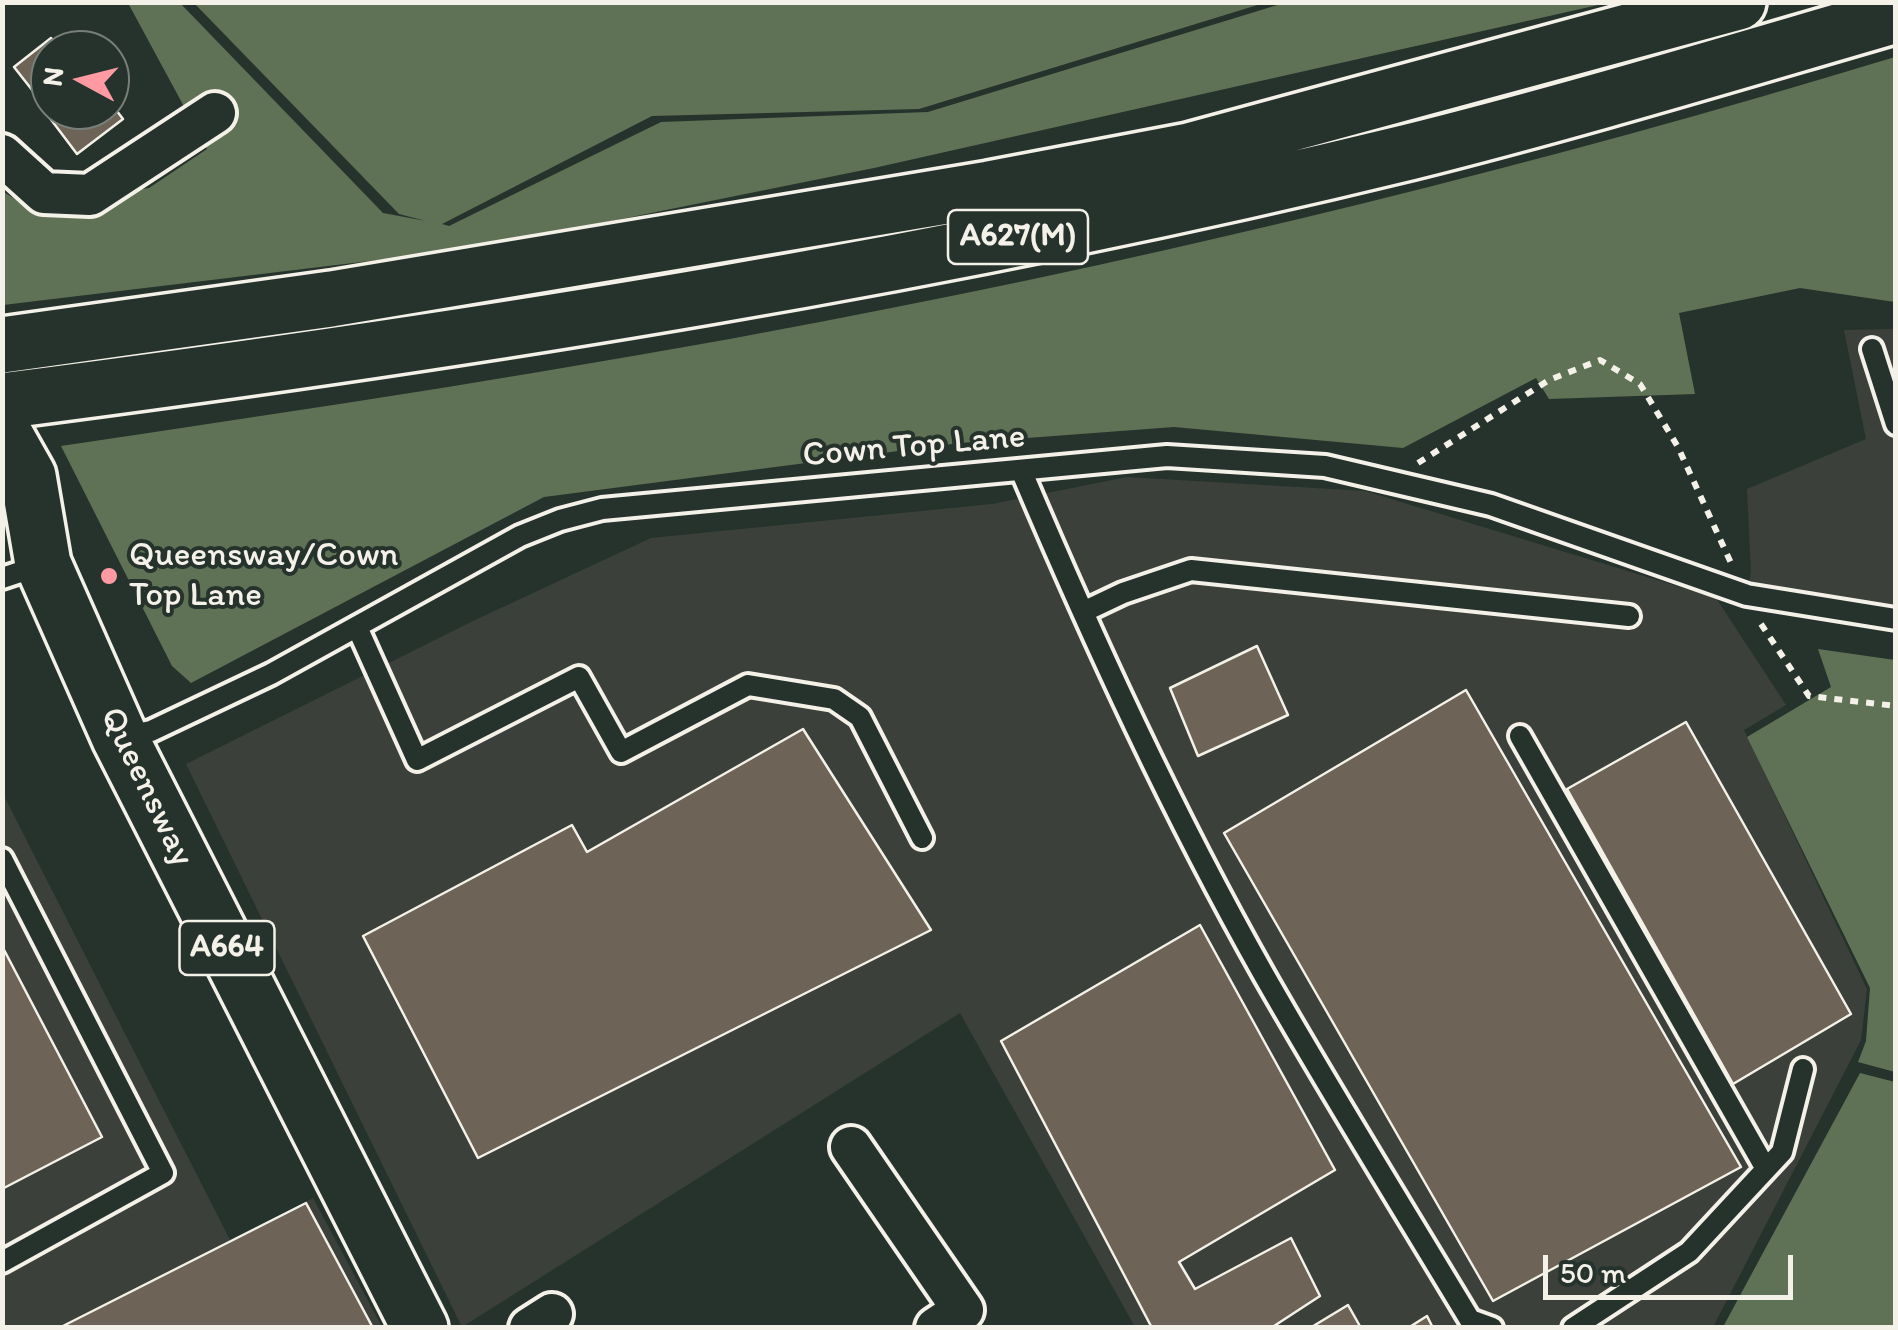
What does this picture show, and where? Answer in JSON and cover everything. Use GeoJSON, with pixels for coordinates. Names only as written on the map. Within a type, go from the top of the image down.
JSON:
{"type":"FeatureCollection","features":[{"type":"Feature","properties":{"kind":"main road","name":"A627(M)"},"geometry":{"type":"LineString","coordinates":[[2,344],[331,300],[970,192],[1189,150],[1738,2]]}},
{"type":"Feature","properties":{"kind":"main road","name":"A627(M)"},"geometry":{"type":"LineString","coordinates":[[2,401],[415,344],[734,292],[1092,223],[1408,152],[1629,93],[1896,14]]}},
{"type":"Feature","properties":{"kind":"main road","name":"Queensway"},"geometry":{"type":"LineString","coordinates":[[2,430],[28,476],[23,571]]}},
{"type":"Feature","properties":{"kind":"main road","name":"Queensway"},"geometry":{"type":"LineString","coordinates":[[2,520],[23,571],[120,738],[420,1328]]}},
{"type":"Feature","properties":{"kind":"street"},"geometry":{"type":"LineString","coordinates":[[2,155],[44,193],[90,195],[215,113]]}},
{"type":"Feature","properties":{"kind":"street"},"geometry":{"type":"LineString","coordinates":[[851,1147],[949,1319]]}},
{"type":"Feature","properties":{"kind":"lane"},"geometry":{"type":"LineString","coordinates":[[1872,349],[1896,424]]}},
{"type":"Feature","properties":{"kind":"lane","name":"Cown Top Lane"},"geometry":{"type":"LineString","coordinates":[[120,738],[151,731],[272,674],[520,536],[560,520],[602,509],[1167,456],[1325,466],[1492,504],[1747,595],[1896,618]]}},
{"type":"Feature","properties":{"kind":"lane"},"geometry":{"type":"LineString","coordinates":[[1022,470],[1167,792],[1264,974],[1470,1320],[1492,1328]]}},
{"type":"Feature","properties":{"kind":"lane"},"geometry":{"type":"LineString","coordinates":[[1083,612],[1191,570],[1629,616]]}},
{"type":"Feature","properties":{"kind":"lane"},"geometry":{"type":"LineString","coordinates":[[357,627],[418,760],[579,677],[621,752],[748,685],[834,699],[860,717],[922,838]]}},
{"type":"Feature","properties":{"kind":"lane"},"geometry":{"type":"LineString","coordinates":[[1520,736],[1766,1169]]}},
{"type":"Feature","properties":{"kind":"lane"},"geometry":{"type":"LineString","coordinates":[[2,859],[164,1173],[2,1262]]}},
{"type":"Feature","properties":{"kind":"lane"},"geometry":{"type":"LineString","coordinates":[[1573,1328],[1688,1252],[1782,1152],[1803,1069]]}},
{"type":"Feature","properties":{"kind":"path"},"geometry":{"type":"LineString","coordinates":[[1391,481],[1550,380],[1600,360],[1640,384],[1678,447],[1762,625],[1809,696],[1896,706]]}},
{"type":"Feature","properties":{"kind":"shaded area"},"geometry":{"type":"Polygon","coordinates":[[[1895,329],[1895,622],[1745,607],[1751,572],[1747,489],[1866,439],[1844,330],[1895,329]]]}},
{"type":"Feature","properties":{"kind":"shaded area"},"geometry":{"type":"Polygon","coordinates":[[[1127,477],[1365,491],[1716,598],[1786,705],[1744,730],[1867,989],[1861,1040],[1713,1327],[1135,1327],[960,1013],[462,1327],[186,764],[473,621],[651,538],[992,504],[1127,477]]]}},
{"type":"Feature","properties":{"kind":"shaded area"},"geometry":{"type":"Polygon","coordinates":[[[2,792],[230,1240],[313,1198],[382,1327],[3,1327],[2,792]]]}},
{"type":"Feature","properties":{"kind":"green space"},"geometry":{"type":"Polygon","coordinates":[[[128,3],[180,3],[383,213],[426,221],[399,214],[194,3],[1264,3],[919,109],[652,116],[442,224],[449,226],[661,122],[928,112],[1284,3],[1607,3],[874,168],[478,248],[3,305],[2,191],[28,207],[149,188],[207,149],[128,3]]]}},
{"type":"Feature","properties":{"kind":"green space"},"geometry":{"type":"Polygon","coordinates":[[[1895,57],[1895,302],[1800,288],[1679,313],[1695,394],[1549,399],[1536,378],[1403,448],[1174,427],[960,443],[544,497],[191,683],[172,666],[61,446],[634,356],[1095,266],[1497,169],[1895,57]]]}},
{"type":"Feature","properties":{"kind":"green space"},"geometry":{"type":"Polygon","coordinates":[[[1818,649],[1895,660],[1895,1072],[1858,1062],[1866,1041],[1870,988],[1747,737],[1831,687],[1818,649]]]}},
{"type":"Feature","properties":{"kind":"green space"},"geometry":{"type":"Polygon","coordinates":[[[1860,1073],[1895,1082],[1895,1327],[1723,1327],[1860,1073]]]}},
{"type":"Feature","properties":{"kind":"building"},"geometry":{"type":"Polygon","coordinates":[[[30,54],[30,87],[14,67],[30,54]]]}},
{"type":"Feature","properties":{"kind":"building"},"geometry":{"type":"Polygon","coordinates":[[[59,130],[109,130],[77,154],[59,130]]]}},
{"type":"Feature","properties":{"kind":"building"},"geometry":{"type":"Polygon","coordinates":[[[1257,646],[1288,715],[1198,756],[1170,688],[1257,646]]]}},
{"type":"Feature","properties":{"kind":"building"},"geometry":{"type":"Polygon","coordinates":[[[1466,690],[1741,1167],[1493,1301],[1224,833],[1466,690]]]}},
{"type":"Feature","properties":{"kind":"building"},"geometry":{"type":"Polygon","coordinates":[[[1686,722],[1851,1014],[1733,1084],[1567,789],[1686,722]]]}},
{"type":"Feature","properties":{"kind":"building"},"geometry":{"type":"Polygon","coordinates":[[[803,729],[931,930],[478,1158],[363,936],[572,825],[587,852],[803,729]]]}},
{"type":"Feature","properties":{"kind":"building"},"geometry":{"type":"Polygon","coordinates":[[[1200,925],[1335,1170],[1179,1262],[1195,1289],[1291,1238],[1320,1296],[1271,1328],[1152,1328],[1001,1041],[1200,925]]]}},
{"type":"Feature","properties":{"kind":"building"},"geometry":{"type":"Polygon","coordinates":[[[2,946],[102,1137],[2,1189],[2,946]]]}},
{"type":"Feature","properties":{"kind":"building"},"geometry":{"type":"Polygon","coordinates":[[[306,1203],[373,1328],[59,1328],[231,1241],[306,1203]]]}},
{"type":"Feature","properties":{"kind":"building"},"geometry":{"type":"Polygon","coordinates":[[[1348,1305],[1361,1328],[1310,1328],[1348,1305]]]}},
{"type":"Feature","properties":{"kind":"building"},"geometry":{"type":"Polygon","coordinates":[[[1427,1316],[1433,1328],[1408,1328],[1427,1316]]]}},
{"type":"Feature","properties":{"kind":"place","name":"Queensway/Cown Top Lane"},"geometry":{"type":"Point","coordinates":[109,576]}}]}
